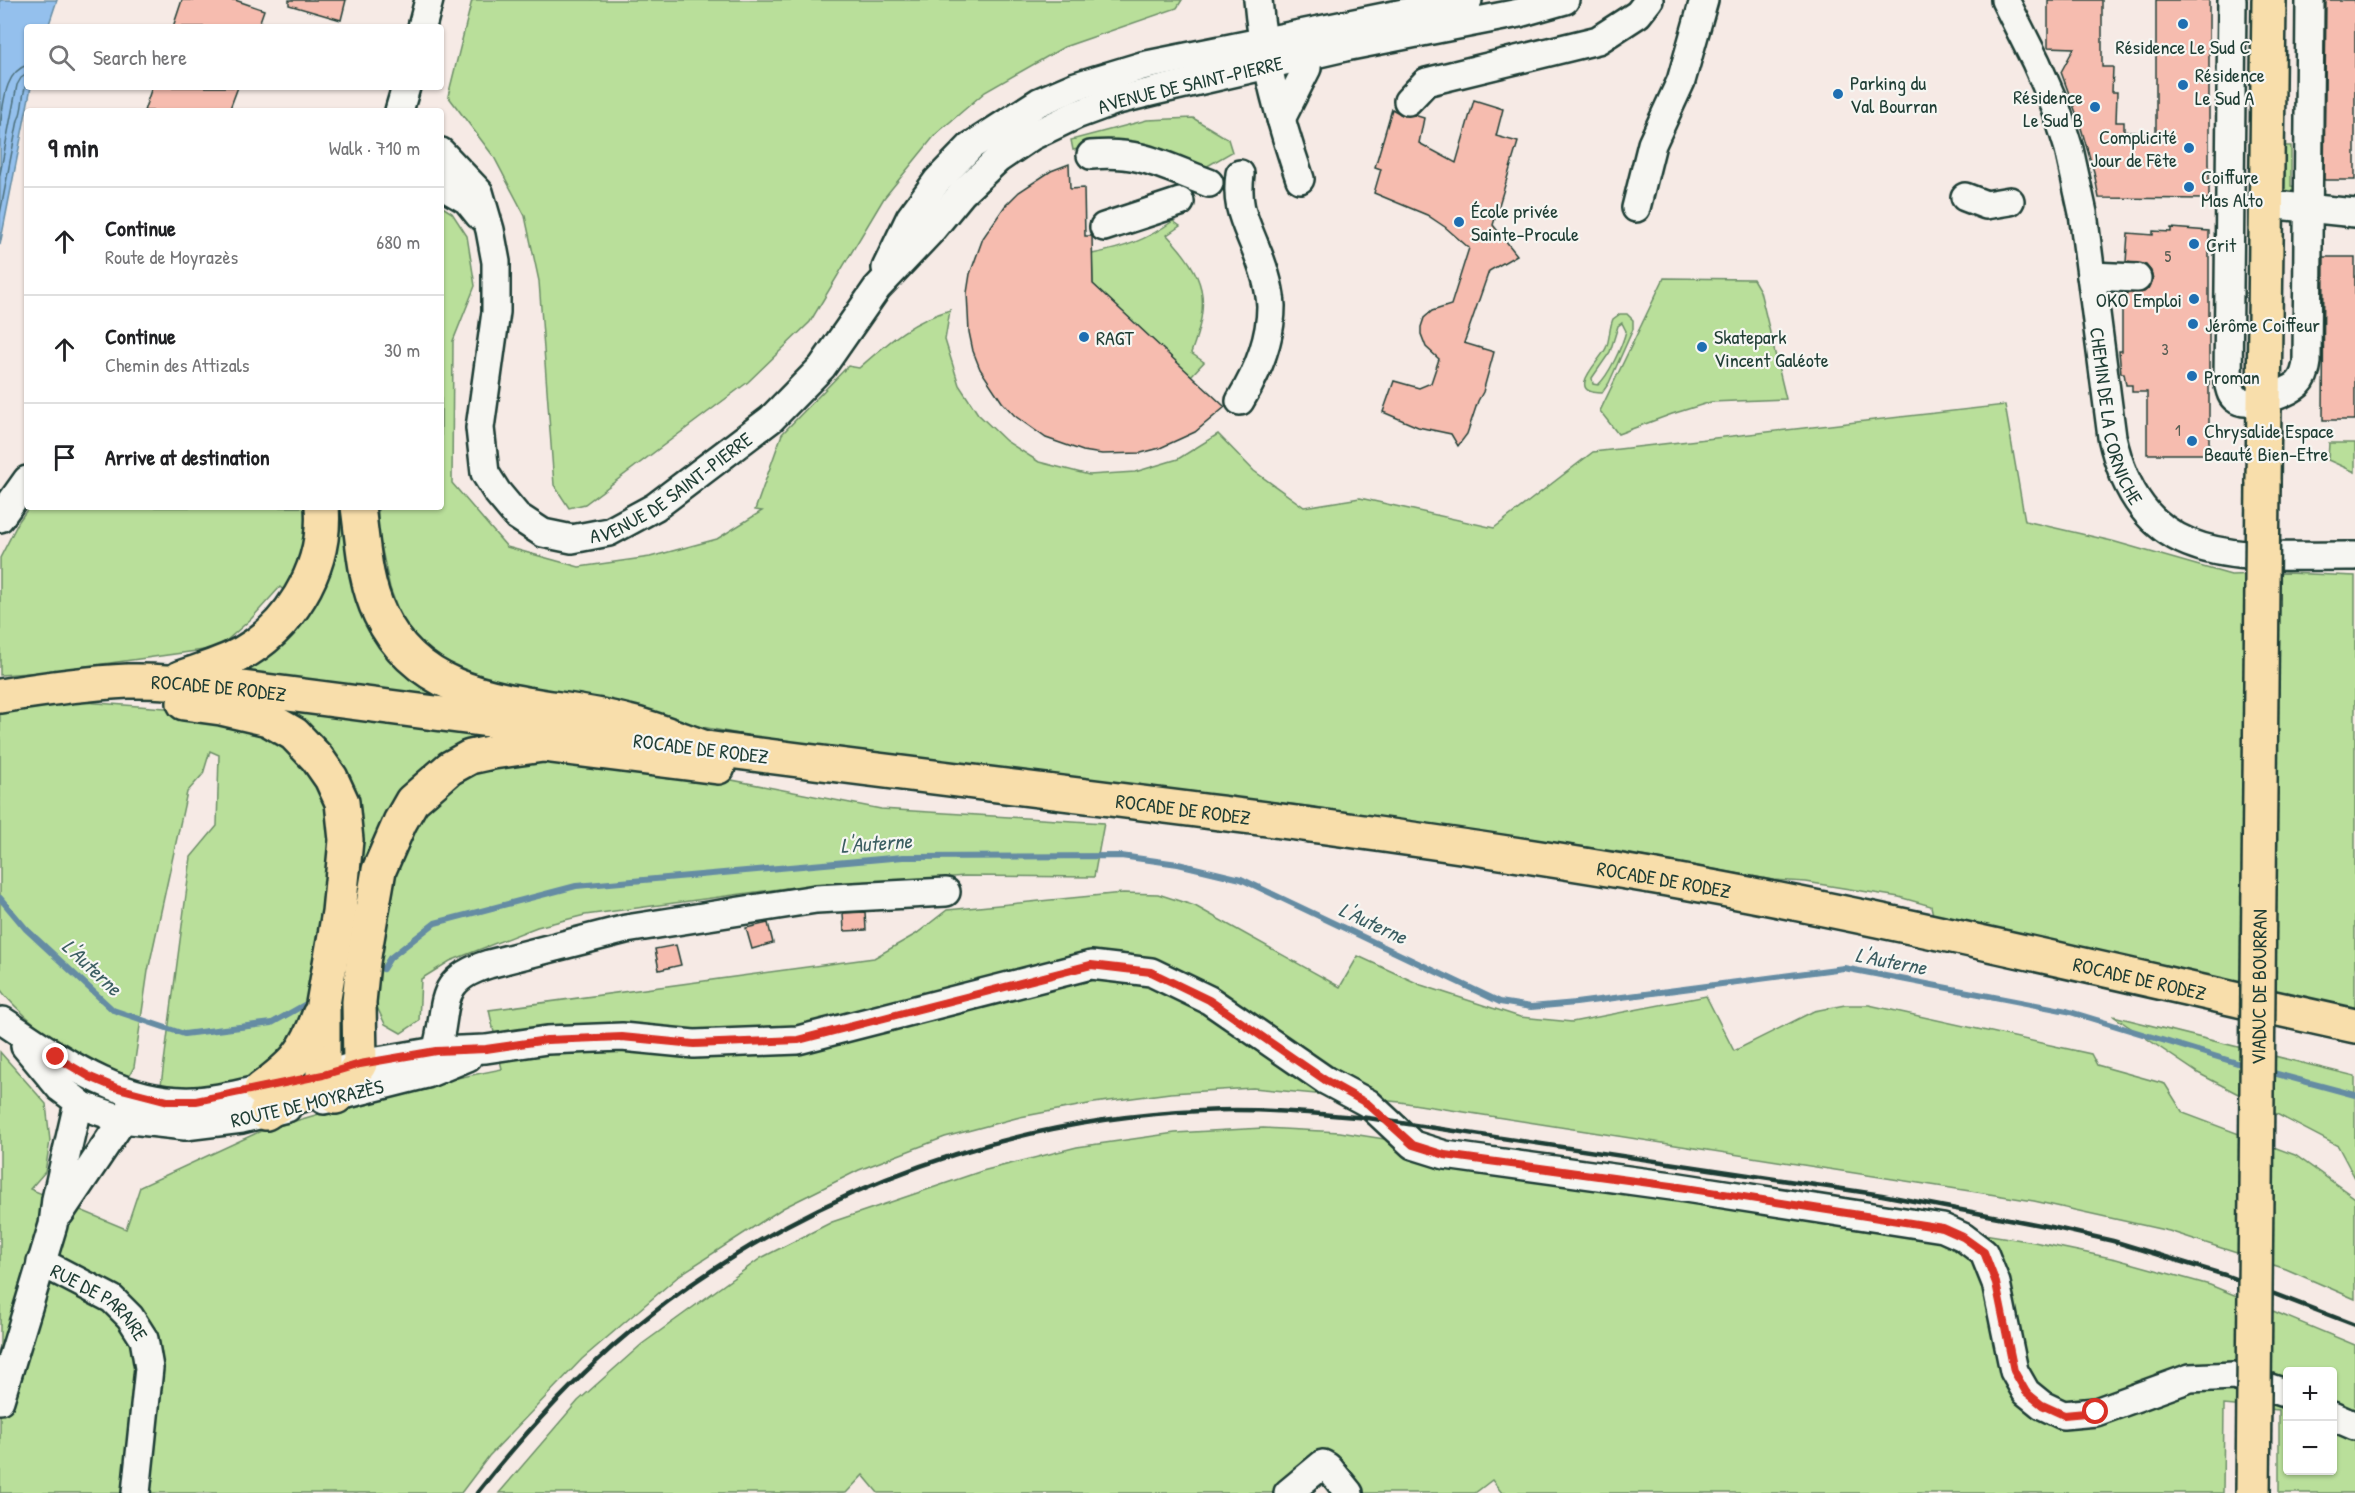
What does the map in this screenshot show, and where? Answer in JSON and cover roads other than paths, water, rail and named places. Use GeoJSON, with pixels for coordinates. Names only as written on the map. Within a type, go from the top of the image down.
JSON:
{"type":"FeatureCollection","features":[{"type":"Feature","properties":{"kind":"main road","name":"VIADUC DE BOURRAN"},"geometry":{"type":"LineString","coordinates":[[2253,1493],[2269,0]]}},
{"type":"Feature","properties":{"kind":"main road"},"geometry":{"type":"LineString","coordinates":[[170,682],[232,658],[263,640],[294,607],[314,570],[324,525],[322,510]]}},
{"type":"Feature","properties":{"kind":"main road"},"geometry":{"type":"LineString","coordinates":[[358,510],[367,571],[380,615],[416,662],[437,677],[460,689],[518,703],[627,721],[706,748]]}},
{"type":"Feature","properties":{"kind":"main road","name":"ROCADE DE RODEZ"},"geometry":{"type":"LineString","coordinates":[[0,696],[58,687],[130,681],[234,687],[1400,838],[1661,878],[1834,911],[2355,1026]]}},
{"type":"Feature","properties":{"kind":"main road"},"geometry":{"type":"LineString","coordinates":[[58,687],[102,696],[165,700],[221,708],[268,719],[294,734],[317,758],[331,778],[342,802],[346,840],[339,912],[322,1004],[309,1041],[263,1101]]}},
{"type":"Feature","properties":{"kind":"main road"},"geometry":{"type":"LineString","coordinates":[[263,1101],[284,1101],[349,1079],[360,1064],[359,1002],[363,962],[379,870],[412,801],[450,768],[470,757],[543,746],[879,788],[903,773]]}},
{"type":"Feature","properties":{"kind":"main road"},"geometry":{"type":"LineString","coordinates":[[322,1004],[329,1086]]}},
{"type":"Feature","properties":{"kind":"street"},"geometry":{"type":"LineString","coordinates":[[423,24],[429,0]]}},
{"type":"Feature","properties":{"kind":"street"},"geometry":{"type":"LineString","coordinates":[[1258,0],[1265,53],[1281,119],[1300,179]]}},
{"type":"Feature","properties":{"kind":"street","name":"AVENUE DE SAINT-PIERRE"},"geometry":{"type":"LineString","coordinates":[[1302,45],[1388,16],[1468,0]]}},
{"type":"Feature","properties":{"kind":"street","name":"AVENUE DE SAINT-PIERRE"},"geometry":{"type":"LineString","coordinates":[[444,155],[479,192],[496,262],[496,312],[480,428],[485,473],[517,516],[543,533],[572,539],[609,532],[655,507],[771,419],[822,367],[877,288],[930,232],[962,193],[998,159],[1032,136],[1076,115],[1265,53],[1302,45],[1519,13],[1564,0]]}},
{"type":"Feature","properties":{"kind":"street"},"geometry":{"type":"LineString","coordinates":[[1635,208],[1652,144],[1681,81],[1704,0]]}},
{"type":"Feature","properties":{"kind":"street","name":"CHEMIN DE LA CORNICHE"},"geometry":{"type":"LineString","coordinates":[[2005,0],[2056,108],[2069,149],[2079,192],[2112,437],[2118,463],[2127,485],[2143,509],[2161,528],[2187,544],[2235,555],[2355,556]]}},
{"type":"Feature","properties":{"kind":"street"},"geometry":{"type":"LineString","coordinates":[[2232,0],[2228,382],[2231,393],[2236,400],[2242,403],[2265,399],[2293,388],[2305,373],[2307,362],[2310,0]]}},
{"type":"Feature","properties":{"kind":"street"},"geometry":{"type":"LineString","coordinates":[[1408,101],[1426,82],[1598,40],[1644,7]]}},
{"type":"Feature","properties":{"kind":"street"},"geometry":{"type":"LineString","coordinates":[[1281,119],[1307,68],[1302,45]]}},
{"type":"Feature","properties":{"kind":"street","name":"AVENUE DE SAINT-PIERRE"},"geometry":{"type":"LineString","coordinates":[[877,288],[910,218],[937,181],[971,146],[1006,121],[1039,102],[1110,75],[1142,66],[1265,53]]}},
{"type":"Feature","properties":{"kind":"street"},"geometry":{"type":"LineString","coordinates":[[400,108],[405,90]]}},
{"type":"Feature","properties":{"kind":"street"},"geometry":{"type":"LineString","coordinates":[[1091,155],[1108,153],[1136,155],[1209,183]]}},
{"type":"Feature","properties":{"kind":"street"},"geometry":{"type":"LineString","coordinates":[[1240,174],[1238,191],[1240,212],[1266,280],[1271,306],[1255,376],[1240,401]]}},
{"type":"Feature","properties":{"kind":"street","name":"AVENUE DE SAINT-PIERRE"},"geometry":{"type":"LineString","coordinates":[[444,187],[467,200],[490,230]]}},
{"type":"Feature","properties":{"kind":"street"},"geometry":{"type":"LineString","coordinates":[[1965,197],[1986,205],[2010,201]]}},
{"type":"Feature","properties":{"kind":"street"},"geometry":{"type":"LineString","coordinates":[[1104,227],[1180,202]]}},
{"type":"Feature","properties":{"kind":"street"},"geometry":{"type":"LineString","coordinates":[[2267,204],[2355,213]]}},
{"type":"Feature","properties":{"kind":"street"},"geometry":{"type":"LineString","coordinates":[[2091,276],[2137,278]]}},
{"type":"Feature","properties":{"kind":"street"},"geometry":{"type":"LineString","coordinates":[[0,518],[24,484]]}},
{"type":"Feature","properties":{"kind":"street"},"geometry":{"type":"LineString","coordinates":[[436,1051],[447,994],[455,980],[470,970],[626,929],[816,899],[945,892]]}},
{"type":"Feature","properties":{"kind":"street","name":"ROUTE DE MOYRAZÈS"},"geometry":{"type":"LineString","coordinates":[[360,1064],[436,1051],[486,1049],[547,1040],[622,1037],[694,1044],[798,1040],[1091,965],[1151,972],[1209,1000],[1325,1080],[1368,1104],[1413,1145],[1445,1155],[1679,1187],[1943,1228],[1963,1237],[1984,1252],[1996,1283],[2014,1371],[2026,1392],[2042,1405],[2064,1415],[2096,1412],[2190,1378],[2234,1376],[2283,1392]]}},
{"type":"Feature","properties":{"kind":"street"},"geometry":{"type":"LineString","coordinates":[[2,1020],[90,1077],[140,1095]]}},
{"type":"Feature","properties":{"kind":"street","name":"ROUTE DE MOYRAZÈS"},"geometry":{"type":"LineString","coordinates":[[2,1020],[60,1088],[83,1106],[122,1119],[185,1126],[242,1119],[263,1101]]}},
{"type":"Feature","properties":{"kind":"street","name":"ROUTE DE MOYRAZÈS"},"geometry":{"type":"LineString","coordinates":[[329,1086],[427,1074],[486,1049]]}},
{"type":"Feature","properties":{"kind":"street"},"geometry":{"type":"LineString","coordinates":[[0,1400],[53,1225],[56,1199],[76,1112],[83,1106],[140,1095]]}},
{"type":"Feature","properties":{"kind":"street"},"geometry":{"type":"LineString","coordinates":[[53,1225],[140,1095]]}},
{"type":"Feature","properties":{"kind":"street","name":"ROUTE DE MOYRAZÈS"},"geometry":{"type":"LineString","coordinates":[[140,1095],[168,1101],[263,1101]]}},
{"type":"Feature","properties":{"kind":"street","name":"RUE DE PARAIRE"},"geometry":{"type":"LineString","coordinates":[[41,1262],[112,1299],[130,1317],[144,1339],[149,1368],[135,1493]]}},
{"type":"Feature","properties":{"kind":"street"},"geometry":{"type":"LineString","coordinates":[[2337,1418],[2355,1426]]}},
{"type":"Feature","properties":{"kind":"street"},"geometry":{"type":"LineString","coordinates":[[1288,1493],[1323,1464],[1349,1493]]}},
{"type":"Feature","properties":{"kind":"water"},"geometry":{"type":"Polygon","coordinates":[[[0,0],[57,0],[49,24],[24,24],[24,90],[30,90],[27,108],[24,108],[24,123],[0,245],[0,0]]]}},
{"type":"Feature","properties":{"kind":"waterway","name":"L'Auterne"},"geometry":{"type":"LineString","coordinates":[[383,969],[390,958],[435,923],[576,886],[903,857],[1121,856],[1178,864],[1241,879],[1500,1002],[1531,1007],[1576,1003],[1844,968],[2067,1011],[2247,1066]]}},
{"type":"Feature","properties":{"kind":"waterway","name":"L'Auterne"},"geometry":{"type":"LineString","coordinates":[[0,898],[26,929],[113,1010],[184,1034],[272,1023],[313,1000]]}},
{"type":"Feature","properties":{"kind":"waterway","name":"L'Auterne"},"geometry":{"type":"LineString","coordinates":[[2266,1071],[2355,1095]]}},
{"type":"Feature","properties":{"kind":"railway"},"geometry":{"type":"LineString","coordinates":[[477,1493],[541,1417],[612,1347],[675,1296],[742,1251],[812,1212],[886,1179],[962,1152],[1040,1132],[1120,1118],[1243,1110],[1368,1118],[1882,1195],[2113,1241],[2225,1275],[2355,1325]]}},
{"type":"Feature","properties":{"kind":"place","name":"Résidence Le Sud C"},"geometry":{"type":"Point","coordinates":[2183,24]}},
{"type":"Feature","properties":{"kind":"place","name":"Résidence Le Sud A"},"geometry":{"type":"Point","coordinates":[2183,85]}},
{"type":"Feature","properties":{"kind":"place","name":"Parking du Val Bourran"},"geometry":{"type":"Point","coordinates":[1838,94]}},
{"type":"Feature","properties":{"kind":"place","name":"Résidence Le Sud B"},"geometry":{"type":"Point","coordinates":[2095,107]}},
{"type":"Feature","properties":{"kind":"place","name":"Complicité Jour de Fête"},"geometry":{"type":"Point","coordinates":[2189,148]}},
{"type":"Feature","properties":{"kind":"place","name":"Coiffure Mas Alto"},"geometry":{"type":"Point","coordinates":[2189,187]}},
{"type":"Feature","properties":{"kind":"place","name":"École privée Sainte-Procule"},"geometry":{"type":"Point","coordinates":[1459,222]}},
{"type":"Feature","properties":{"kind":"place","name":"Crit"},"geometry":{"type":"Point","coordinates":[2194,244]}},
{"type":"Feature","properties":{"kind":"place","name":"OKO Emploi"},"geometry":{"type":"Point","coordinates":[2194,299]}},
{"type":"Feature","properties":{"kind":"place","name":"Jérôme Coiffeur"},"geometry":{"type":"Point","coordinates":[2193,324]}},
{"type":"Feature","properties":{"kind":"place","name":"RAGT"},"geometry":{"type":"Point","coordinates":[1084,337]}},
{"type":"Feature","properties":{"kind":"place","name":"Skatepark Vincent Galéote"},"geometry":{"type":"Point","coordinates":[1702,347]}},
{"type":"Feature","properties":{"kind":"place","name":"Proman"},"geometry":{"type":"Point","coordinates":[2192,376]}},
{"type":"Feature","properties":{"kind":"place","name":"Chrysalide Espace Beauté Bien-Etre"},"geometry":{"type":"Point","coordinates":[2192,441]}}]}
